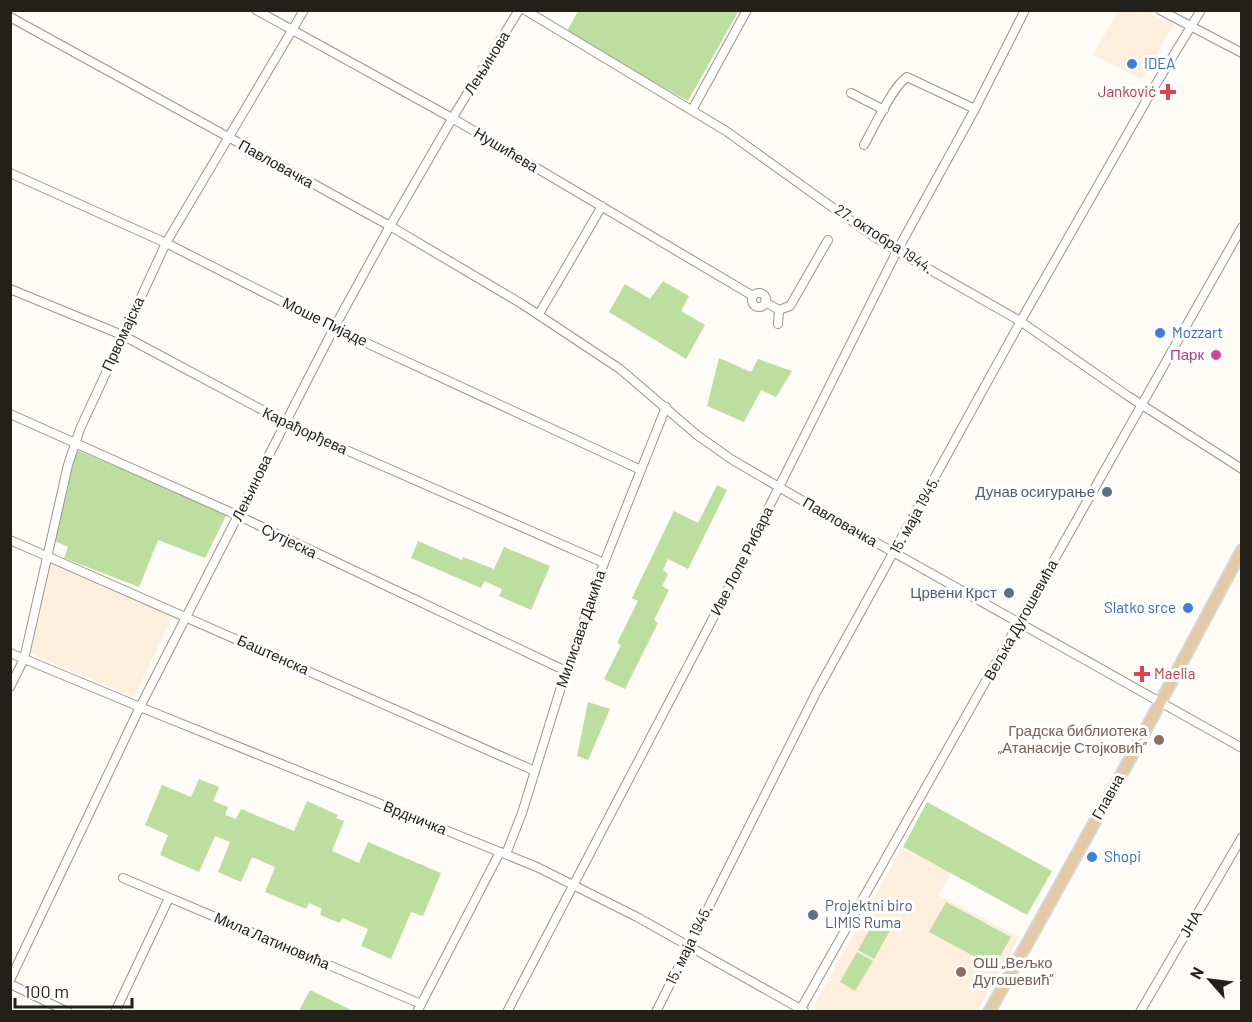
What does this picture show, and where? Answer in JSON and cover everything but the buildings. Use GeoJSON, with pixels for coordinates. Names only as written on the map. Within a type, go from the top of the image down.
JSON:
{"type":"FeatureCollection","features":[{"type":"Feature","properties":{"kind":"main road","name":"Главна"},"geometry":{"type":"LineString","coordinates":[[989,1011],[1242,550]]}},
{"type":"Feature","properties":{"kind":"street","name":"Нушићева"},"geometry":{"type":"LineString","coordinates":[[256,10],[452,118],[753,296],[757,293],[762,294],[765,302],[779,310]]}},
{"type":"Feature","properties":{"kind":"street","name":"Првомајска"},"geometry":{"type":"LineString","coordinates":[[10,687],[24,659],[46,555],[75,442],[166,243],[230,139],[304,10]]}},
{"type":"Feature","properties":{"kind":"street","name":"Лењинова"},"geometry":{"type":"LineString","coordinates":[[10,982],[140,707],[188,617],[284,423],[390,226],[452,118],[519,10]]}},
{"type":"Feature","properties":{"kind":"street","name":"27. октобра 1944."},"geometry":{"type":"LineString","coordinates":[[525,10],[755,150],[864,230],[1020,321],[1141,404],[1242,469]]}},
{"type":"Feature","properties":{"kind":"street"},"geometry":{"type":"LineString","coordinates":[[692,110],[747,10]]}},
{"type":"Feature","properties":{"kind":"street","name":"Иве Лоле Рибара"},"geometry":{"type":"LineString","coordinates":[[507,1011],[717,611],[897,251],[975,109],[1025,10]]}},
{"type":"Feature","properties":{"kind":"street"},"geometry":{"type":"LineString","coordinates":[[1160,10],[1242,53]]}},
{"type":"Feature","properties":{"kind":"street","name":"15. маја 1945."},"geometry":{"type":"LineString","coordinates":[[656,1011],[812,700],[1020,321],[1201,10]]}},
{"type":"Feature","properties":{"kind":"street","name":"Павловачка"},"geometry":{"type":"LineString","coordinates":[[10,17],[390,226],[539,314],[620,369],[708,444],[779,487],[1242,748]]}},
{"type":"Feature","properties":{"kind":"street"},"geometry":{"type":"LineString","coordinates":[[864,145],[903,79],[907,77],[975,109]]}},
{"type":"Feature","properties":{"kind":"street"},"geometry":{"type":"LineString","coordinates":[[851,93],[884,110]]}},
{"type":"Feature","properties":{"kind":"street","name":"Моше Пијаде"},"geometry":{"type":"LineString","coordinates":[[10,173],[166,243],[334,328],[641,470]]}},
{"type":"Feature","properties":{"kind":"street"},"geometry":{"type":"LineString","coordinates":[[539,314],[602,206]]}},
{"type":"Feature","properties":{"kind":"street","name":"Вељка Дугошевића"},"geometry":{"type":"LineString","coordinates":[[801,1011],[1242,227]]}},
{"type":"Feature","properties":{"kind":"street"},"geometry":{"type":"LineString","coordinates":[[778,324],[779,310],[790,306],[828,240]]}},
{"type":"Feature","properties":{"kind":"street","name":"Карађорђева"},"geometry":{"type":"LineString","coordinates":[[10,289],[122,335],[284,423],[604,563]]}},
{"type":"Feature","properties":{"kind":"street","name":"Милисава Дакића"},"geometry":{"type":"LineString","coordinates":[[419,1008],[503,853],[535,771],[566,671],[604,563],[666,407]]}},
{"type":"Feature","properties":{"kind":"street","name":"Сутјеска"},"geometry":{"type":"LineString","coordinates":[[10,414],[239,516],[566,671]]}},
{"type":"Feature","properties":{"kind":"street","name":"Баштенска"},"geometry":{"type":"LineString","coordinates":[[10,540],[535,771]]}},
{"type":"Feature","properties":{"kind":"street","name":"Врдничка"},"geometry":{"type":"LineString","coordinates":[[10,653],[574,884],[689,946],[801,1011]]}},
{"type":"Feature","properties":{"kind":"street","name":"ЈНА"},"geometry":{"type":"LineString","coordinates":[[1140,1011],[1242,837]]}},
{"type":"Feature","properties":{"kind":"street","name":"Мила Латиновића"},"geometry":{"type":"LineString","coordinates":[[123,878],[419,1008]]}},
{"type":"Feature","properties":{"kind":"street"},"geometry":{"type":"LineString","coordinates":[[115,1011],[169,898]]}},
{"type":"Feature","properties":{"kind":"street"},"geometry":{"type":"LineString","coordinates":[[10,982],[68,1011]]}},
{"type":"Feature","properties":{"kind":"shaded area"},"geometry":{"type":"Polygon","coordinates":[[[1118,11],[1146,11],[1173,25],[1142,79],[1093,55],[1118,11]]]}},
{"type":"Feature","properties":{"kind":"shaded area"},"geometry":{"type":"Polygon","coordinates":[[[50,558],[173,615],[134,697],[30,653],[50,558]]]}},
{"type":"Feature","properties":{"kind":"shaded area"},"geometry":{"type":"Polygon","coordinates":[[[902,848],[951,873],[938,895],[1019,937],[977,1011],[822,1012],[813,1007],[902,848]]]}},
{"type":"Feature","properties":{"kind":"green space"},"geometry":{"type":"Polygon","coordinates":[[[735,10],[738,12],[688,101],[566,33],[578,11],[735,10]]]}},
{"type":"Feature","properties":{"kind":"green space"},"geometry":{"type":"Polygon","coordinates":[[[663,281],[689,296],[681,311],[705,325],[686,359],[609,312],[625,284],[650,299],[663,281]]]}},
{"type":"Feature","properties":{"kind":"green space"},"geometry":{"type":"Polygon","coordinates":[[[719,358],[751,372],[758,359],[792,371],[776,397],[761,390],[744,422],[707,406],[719,358]]]}},
{"type":"Feature","properties":{"kind":"green space"},"geometry":{"type":"Polygon","coordinates":[[[75,449],[227,514],[205,558],[158,540],[139,587],[64,558],[68,547],[53,540],[75,449]]]}},
{"type":"Feature","properties":{"kind":"green space"},"geometry":{"type":"Polygon","coordinates":[[[717,485],[727,490],[688,569],[668,559],[663,570],[668,574],[662,586],[669,590],[654,620],[658,623],[625,689],[604,679],[621,645],[617,643],[638,601],[632,598],[674,511],[698,523],[717,485]]]}},
{"type":"Feature","properties":{"kind":"green space"},"geometry":{"type":"Polygon","coordinates":[[[418,541],[462,560],[463,557],[494,569],[504,547],[550,566],[531,610],[499,596],[502,589],[484,581],[481,588],[411,558],[418,541]]]}},
{"type":"Feature","properties":{"kind":"green space"},"geometry":{"type":"Polygon","coordinates":[[[588,702],[610,709],[588,760],[577,756],[588,702]]]}},
{"type":"Feature","properties":{"kind":"green space"},"geometry":{"type":"Polygon","coordinates":[[[199,779],[219,787],[213,801],[228,807],[225,815],[236,819],[241,809],[294,831],[307,801],[338,815],[336,818],[344,821],[332,851],[359,863],[368,842],[441,873],[423,916],[411,912],[391,959],[361,946],[368,929],[342,918],[340,923],[320,915],[322,909],[309,903],[306,909],[265,892],[275,867],[252,857],[241,882],[218,872],[230,842],[215,836],[199,872],[160,855],[168,835],[145,825],[162,785],[191,797],[199,779]]]}},
{"type":"Feature","properties":{"kind":"green space"},"geometry":{"type":"Polygon","coordinates":[[[927,802],[1052,871],[1027,915],[903,847],[927,802]]]}},
{"type":"Feature","properties":{"kind":"green space"},"geometry":{"type":"Polygon","coordinates":[[[946,902],[1011,937],[994,967],[929,932],[946,902]]]}},
{"type":"Feature","properties":{"kind":"green space"},"geometry":{"type":"Polygon","coordinates":[[[875,920],[891,929],[874,959],[858,950],[875,920]]]}},
{"type":"Feature","properties":{"kind":"green space"},"geometry":{"type":"Polygon","coordinates":[[[857,952],[873,961],[855,991],[840,982],[857,952]]]}},
{"type":"Feature","properties":{"kind":"green space"},"geometry":{"type":"Polygon","coordinates":[[[310,990],[353,1011],[299,1011],[310,990]]]}},
{"type":"Feature","properties":{"kind":"place","name":"IDEA"},"geometry":{"type":"Point","coordinates":[1132,64]}},
{"type":"Feature","properties":{"kind":"place","name":"Janković"},"geometry":{"type":"Point","coordinates":[1168,92]}},
{"type":"Feature","properties":{"kind":"place","name":"Mozzart"},"geometry":{"type":"Point","coordinates":[1160,333]}},
{"type":"Feature","properties":{"kind":"place","name":"Парк"},"geometry":{"type":"Point","coordinates":[1216,355]}},
{"type":"Feature","properties":{"kind":"place","name":"Дунав осигурање"},"geometry":{"type":"Point","coordinates":[1107,492]}},
{"type":"Feature","properties":{"kind":"place","name":"Црвени Крст"},"geometry":{"type":"Point","coordinates":[1009,593]}},
{"type":"Feature","properties":{"kind":"place","name":"Slatko srce"},"geometry":{"type":"Point","coordinates":[1188,608]}},
{"type":"Feature","properties":{"kind":"place","name":"Maelia"},"geometry":{"type":"Point","coordinates":[1142,674]}},
{"type":"Feature","properties":{"kind":"place","name":"Градска библиотека „Атанасије Стојковић”"},"geometry":{"type":"Point","coordinates":[1159,740]}},
{"type":"Feature","properties":{"kind":"place","name":"Shopi"},"geometry":{"type":"Point","coordinates":[1092,857]}},
{"type":"Feature","properties":{"kind":"place","name":"Projektni biro LIMIS Ruma"},"geometry":{"type":"Point","coordinates":[813,915]}},
{"type":"Feature","properties":{"kind":"place","name":"ОШ „Вељко Дугошевић”"},"geometry":{"type":"Point","coordinates":[961,972]}}]}
